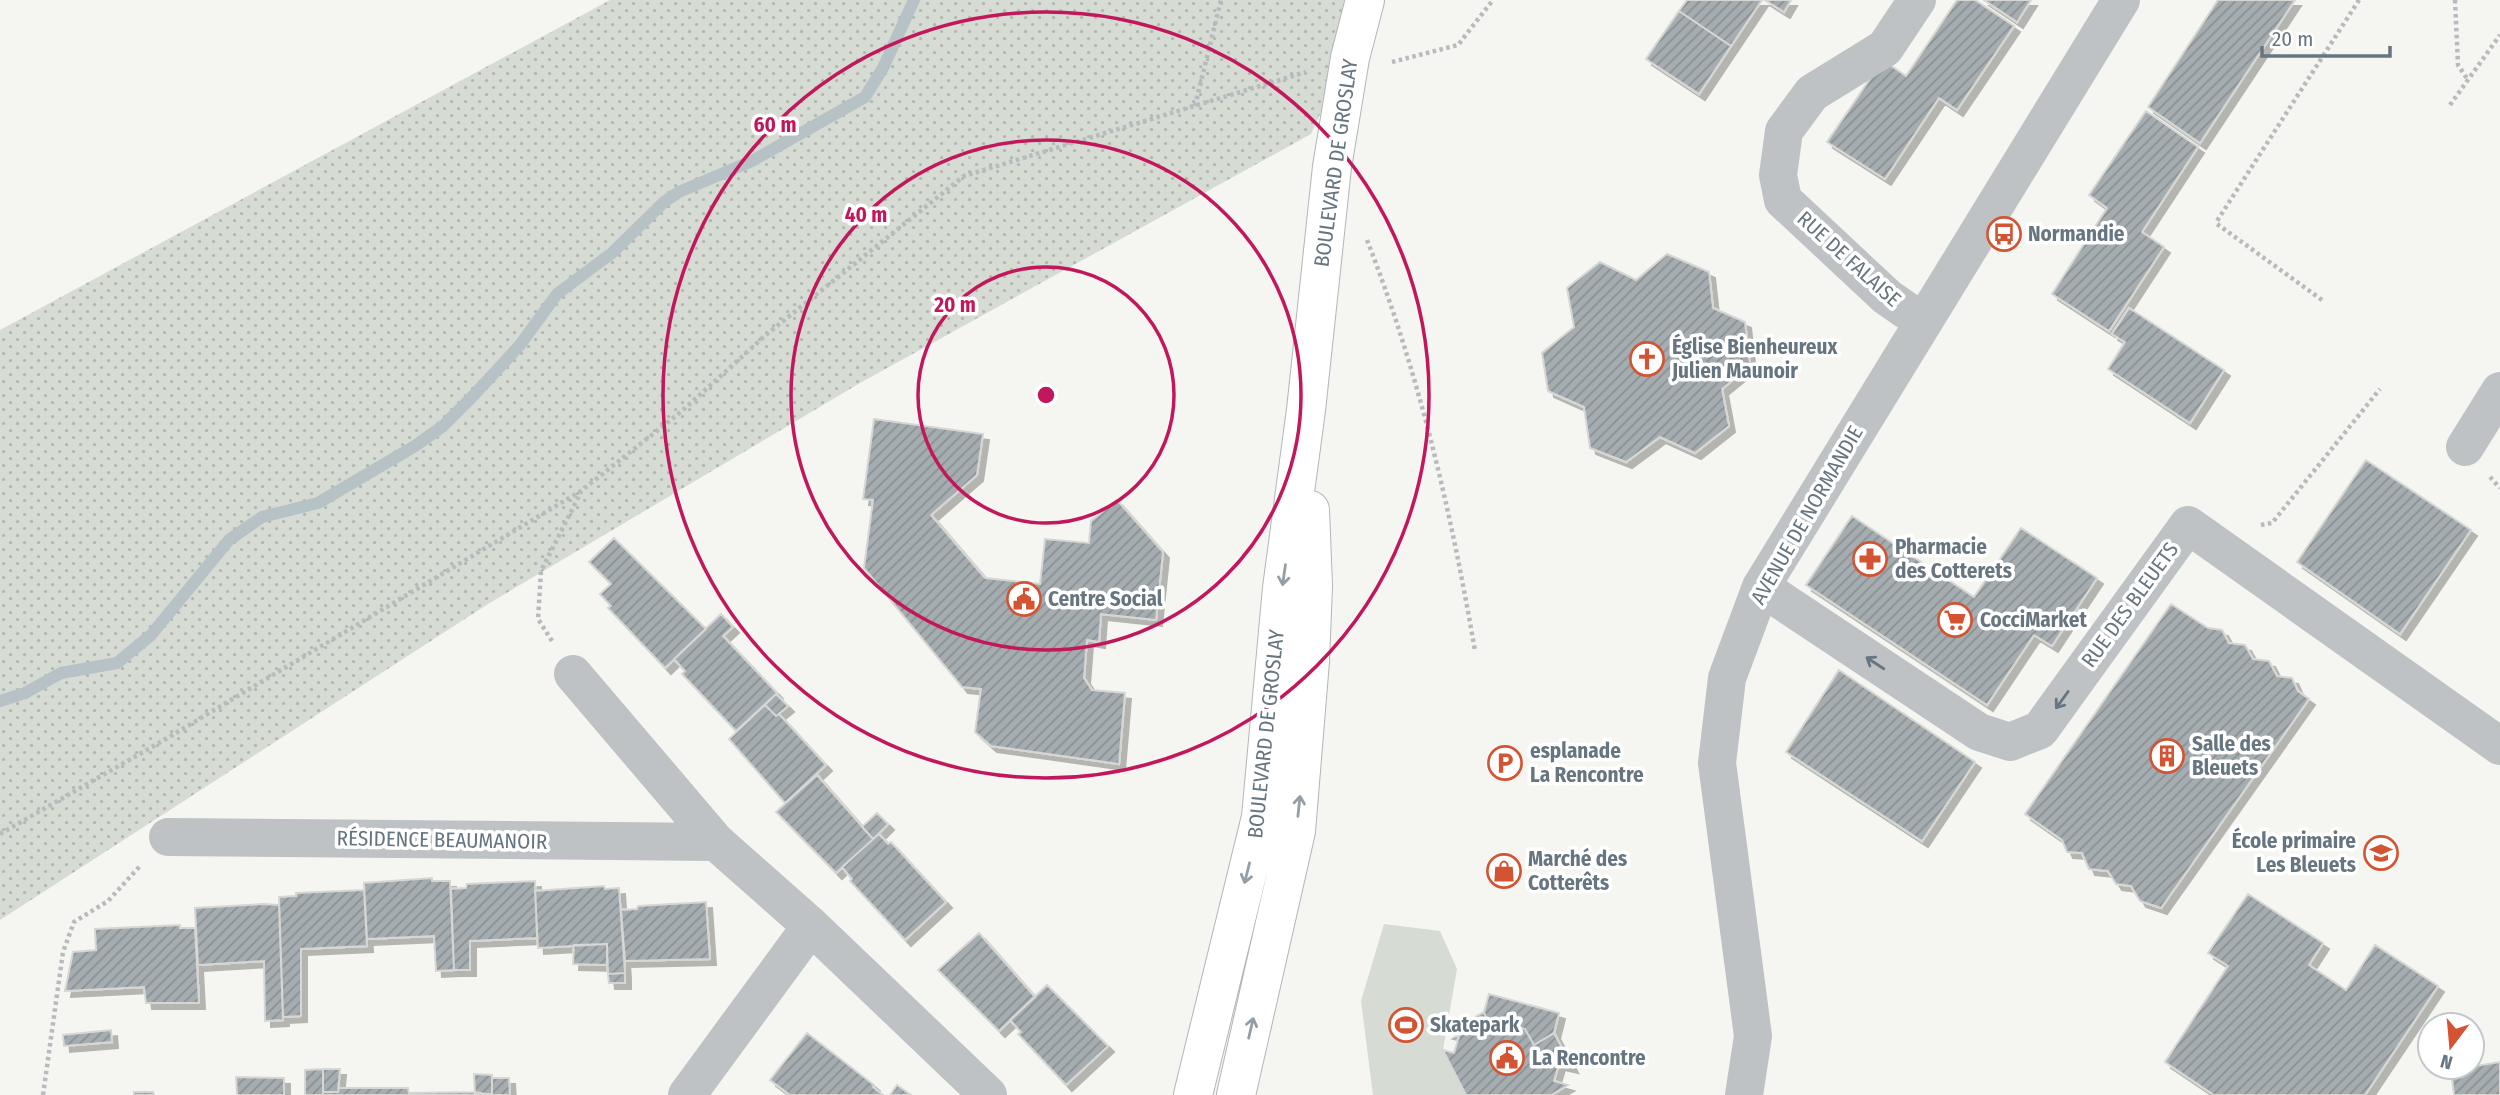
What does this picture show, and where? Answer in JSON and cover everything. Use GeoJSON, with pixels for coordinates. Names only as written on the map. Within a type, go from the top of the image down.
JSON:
{"type":"FeatureCollection","features":[{"type":"Feature","properties":{"kind":"main road","name":"BOULEVARD DE GROSLAY"},"geometry":{"type":"LineString","coordinates":[[1193,1095],[1261,817],[1282,588],[1306,410],[1332,167],[1350,58],[1365,0]]}},
{"type":"Feature","properties":{"kind":"main road","name":"BOULEVARD DE GROSLAY"},"geometry":{"type":"LineString","coordinates":[[1236,1095],[1296,831],[1306,736],[1313,586],[1306,410]]}},
{"type":"Feature","properties":{"kind":"street","name":"RUE DE FALAISE"},"geometry":{"type":"LineString","coordinates":[[1917,0],[1885,48],[1812,93],[1784,131],[1778,175],[1783,201],[1887,297],[1923,322]]}},
{"type":"Feature","properties":{"kind":"street","name":"AVENUE DE NORMANDIE"},"geometry":{"type":"LineString","coordinates":[[1744,1095],[1753,1036],[1717,763],[1727,678],[1761,587],[2121,0]]}},
{"type":"Feature","properties":{"kind":"street"},"geometry":{"type":"LineString","coordinates":[[2465,447],[2500,391]]}},
{"type":"Feature","properties":{"kind":"street","name":"RUE DES BLEUETS"},"geometry":{"type":"LineString","coordinates":[[1761,587],[1979,732],[2010,742],[2040,730],[2188,526],[2500,747]]}},
{"type":"Feature","properties":{"kind":"street"},"geometry":{"type":"LineString","coordinates":[[573,674],[716,842],[811,926],[988,1095]]}},
{"type":"Feature","properties":{"kind":"street","name":"RÉSIDENCE BEAUMANOIR"},"geometry":{"type":"LineString","coordinates":[[168,836],[716,842]]}},
{"type":"Feature","properties":{"kind":"street"},"geometry":{"type":"LineString","coordinates":[[687,1095],[811,926]]}},
{"type":"Feature","properties":{"kind":"path"},"geometry":{"type":"LineString","coordinates":[[1195,106],[1221,0]]}},
{"type":"Feature","properties":{"kind":"path"},"geometry":{"type":"LineString","coordinates":[[0,834],[176,733],[581,491],[682,411],[767,334],[964,176],[1350,58],[1396,62],[1458,45],[1493,0]]}},
{"type":"Feature","properties":{"kind":"path"},"geometry":{"type":"LineString","coordinates":[[2322,300],[2217,225],[2217,221],[2359,0]]}},
{"type":"Feature","properties":{"kind":"path"},"geometry":{"type":"LineString","coordinates":[[2455,0],[2458,65],[2468,80]]}},
{"type":"Feature","properties":{"kind":"path"},"geometry":{"type":"LineString","coordinates":[[2450,105],[2500,35]]}},
{"type":"Feature","properties":{"kind":"path"},"geometry":{"type":"LineString","coordinates":[[1362,229],[1408,349],[1458,548],[1475,651]]}},
{"type":"Feature","properties":{"kind":"path"},"geometry":{"type":"LineString","coordinates":[[2272,523],[2380,389]]}},
{"type":"Feature","properties":{"kind":"path"},"geometry":{"type":"LineString","coordinates":[[573,674],[538,619],[541,571],[581,491]]}},
{"type":"Feature","properties":{"kind":"path"},"geometry":{"type":"LineString","coordinates":[[43,1095],[63,953],[74,922],[108,901],[168,836]]}},
{"type":"Feature","properties":{"kind":"shaded area"},"geometry":{"type":"Polygon","coordinates":[[[610,0],[1372,0],[1311,134],[860,383],[488,604],[0,920],[0,330],[610,0]]]}},
{"type":"Feature","properties":{"kind":"shaded area","name":"Skatepark"},"geometry":{"type":"Polygon","coordinates":[[[1384,924],[1440,931],[1457,969],[1443,1050],[1466,1095],[1373,1095],[1361,1001],[1384,924]]]}},
{"type":"Feature","properties":{"kind":"building"},"geometry":{"type":"Polygon","coordinates":[[[1687,0],[1762,0],[1731,46],[1679,11],[1687,0]]]}},
{"type":"Feature","properties":{"kind":"building"},"geometry":{"type":"Polygon","coordinates":[[[1765,0],[1791,0],[1784,12],[1765,0]]]}},
{"type":"Feature","properties":{"kind":"building"},"geometry":{"type":"Polygon","coordinates":[[[1957,0],[1975,0],[2014,26],[1957,110],[1939,98],[1885,179],[1827,142],[1883,60],[1906,76],[1957,0]]]}},
{"type":"Feature","properties":{"kind":"building"},"geometry":{"type":"Polygon","coordinates":[[[1984,0],[2031,0],[2017,22],[1984,0]]]}},
{"type":"Feature","properties":{"kind":"building"},"geometry":{"type":"Polygon","coordinates":[[[2218,0],[2295,0],[2200,143],[2148,107],[2218,0]]]}},
{"type":"Feature","properties":{"kind":"building"},"geometry":{"type":"Polygon","coordinates":[[[1679,11],[1731,46],[1699,94],[1646,59],[1679,11]]]}},
{"type":"Feature","properties":{"kind":"building"},"geometry":{"type":"Polygon","coordinates":[[[2146,111],[2198,147],[2142,232],[2164,247],[2109,331],[2052,294],[2107,208],[2089,195],[2146,111]]]}},
{"type":"Feature","properties":{"kind":"building","name":"Église Bienheureux Julien Maunoir"},"geometry":{"type":"Polygon","coordinates":[[[1667,254],[1709,272],[1713,308],[1745,322],[1750,366],[1722,389],[1729,426],[1695,453],[1660,437],[1626,462],[1590,448],[1584,407],[1548,391],[1542,353],[1574,327],[1567,288],[1600,262],[1636,280],[1667,254]]]}},
{"type":"Feature","properties":{"kind":"building"},"geometry":{"type":"Polygon","coordinates":[[[2129,308],[2224,370],[2190,423],[2108,369],[2125,342],[2112,334],[2129,308]]]}},
{"type":"Feature","properties":{"kind":"building","name":"Centre Social"},"geometry":{"type":"Polygon","coordinates":[[[874,419],[983,434],[977,475],[931,515],[985,578],[1040,584],[1045,539],[1089,543],[1091,521],[1117,500],[1163,552],[1156,620],[1101,614],[1099,642],[1087,640],[1084,678],[1092,690],[1125,693],[1119,764],[991,746],[975,732],[981,689],[962,687],[864,568],[873,500],[863,499],[874,419]]]}},
{"type":"Feature","properties":{"kind":"building"},"geometry":{"type":"Polygon","coordinates":[[[2366,460],[2471,530],[2400,634],[2297,562],[2366,460]]]}},
{"type":"Feature","properties":{"kind":"building"},"geometry":{"type":"Polygon","coordinates":[[[1852,516],[1974,597],[2021,528],[2097,578],[2052,646],[2034,635],[1987,705],[1806,585],[1852,516]]]}},
{"type":"Feature","properties":{"kind":"building"},"geometry":{"type":"Polygon","coordinates":[[[614,538],[706,629],[665,668],[608,608],[611,606],[600,594],[611,584],[589,562],[614,538]]]}},
{"type":"Feature","properties":{"kind":"building","name":"Salle des Bleuets"},"geometry":{"type":"Polygon","coordinates":[[[2171,604],[2208,628],[2222,630],[2229,643],[2245,645],[2253,659],[2269,661],[2277,676],[2292,678],[2298,691],[2309,699],[2161,908],[2140,901],[2131,886],[2116,884],[2108,871],[2089,869],[2082,853],[2067,852],[2062,840],[2025,814],[2171,604]]]}},
{"type":"Feature","properties":{"kind":"building"},"geometry":{"type":"Polygon","coordinates":[[[721,614],[733,627],[723,636],[777,693],[736,731],[682,674],[685,671],[674,659],[721,614]]]}},
{"type":"Feature","properties":{"kind":"building"},"geometry":{"type":"Polygon","coordinates":[[[1839,670],[1975,762],[1922,841],[1786,752],[1839,670]]]}},
{"type":"Feature","properties":{"kind":"building"},"geometry":{"type":"Polygon","coordinates":[[[776,694],[788,706],[776,716],[765,705],[776,694]]]}},
{"type":"Feature","properties":{"kind":"building"},"geometry":{"type":"Polygon","coordinates":[[[765,705],[776,716],[779,714],[826,765],[785,803],[729,739],[765,705]]]}},
{"type":"Feature","properties":{"kind":"building"},"geometry":{"type":"Polygon","coordinates":[[[817,775],[873,839],[836,873],[776,812],[817,775]]]}},
{"type":"Feature","properties":{"kind":"building"},"geometry":{"type":"Polygon","coordinates":[[[877,813],[888,824],[873,839],[862,827],[877,813]]]}},
{"type":"Feature","properties":{"kind":"building"},"geometry":{"type":"Polygon","coordinates":[[[879,834],[888,844],[891,842],[946,902],[905,940],[850,881],[852,879],[842,867],[879,834]]]}},
{"type":"Feature","properties":{"kind":"building"},"geometry":{"type":"Polygon","coordinates":[[[432,878],[432,881],[450,881],[454,970],[436,971],[434,936],[367,939],[364,883],[432,878]]]}},
{"type":"Feature","properties":{"kind":"building"},"geometry":{"type":"Polygon","coordinates":[[[535,881],[537,938],[470,941],[470,970],[454,970],[451,889],[466,888],[467,884],[535,881]]]}},
{"type":"Feature","properties":{"kind":"building"},"geometry":{"type":"Polygon","coordinates":[[[604,886],[605,889],[619,888],[625,973],[608,974],[607,944],[538,948],[535,891],[604,886]]]}},
{"type":"Feature","properties":{"kind":"building"},"geometry":{"type":"Polygon","coordinates":[[[364,890],[367,946],[301,949],[301,1016],[283,1017],[279,897],[296,896],[296,893],[364,890]]]}},
{"type":"Feature","properties":{"kind":"building"},"geometry":{"type":"Polygon","coordinates":[[[2248,894],[2323,943],[2309,965],[2346,990],[2375,945],[2438,986],[2421,1011],[2416,1011],[2416,1019],[2365,1095],[2214,1095],[2165,1062],[2228,966],[2208,953],[2248,894]]]}},
{"type":"Feature","properties":{"kind":"building"},"geometry":{"type":"Polygon","coordinates":[[[706,902],[710,959],[625,961],[621,910],[637,909],[638,906],[706,902]]]}},
{"type":"Feature","properties":{"kind":"building"},"geometry":{"type":"Polygon","coordinates":[[[279,905],[283,1020],[265,1021],[264,961],[198,965],[195,908],[279,905]]]}},
{"type":"Feature","properties":{"kind":"building"},"geometry":{"type":"Polygon","coordinates":[[[180,925],[180,928],[195,928],[199,1003],[146,1003],[144,987],[65,991],[73,952],[96,950],[95,929],[180,925]]]}},
{"type":"Feature","properties":{"kind":"building"},"geometry":{"type":"Polygon","coordinates":[[[979,933],[1035,997],[999,1031],[938,970],[979,933]]]}},
{"type":"Feature","properties":{"kind":"building"},"geometry":{"type":"Polygon","coordinates":[[[607,944],[607,965],[573,964],[574,945],[607,944]]]}},
{"type":"Feature","properties":{"kind":"building"},"geometry":{"type":"Polygon","coordinates":[[[625,973],[625,983],[609,983],[608,974],[625,973]]]}},
{"type":"Feature","properties":{"kind":"building"},"geometry":{"type":"Polygon","coordinates":[[[1047,985],[1108,1046],[1066,1085],[1018,1034],[1021,1032],[1010,1020],[1047,985]]]}},
{"type":"Feature","properties":{"kind":"building"},"geometry":{"type":"Polygon","coordinates":[[[1489,994],[1559,1013],[1554,1033],[1534,1045],[1525,1029],[1510,1024],[1491,1033],[1484,1012],[1489,994]]]}},
{"type":"Feature","properties":{"kind":"building","name":"La Rencontre"},"geometry":{"type":"Polygon","coordinates":[[[1484,1012],[1491,1033],[1510,1024],[1525,1029],[1534,1045],[1554,1033],[1572,1067],[1559,1064],[1554,1081],[1568,1085],[1551,1095],[1466,1095],[1443,1050],[1454,1053],[1459,1036],[1447,1033],[1484,1012]]]}},
{"type":"Feature","properties":{"kind":"building"},"geometry":{"type":"Polygon","coordinates":[[[111,1030],[112,1042],[64,1046],[63,1035],[111,1030]]]}},
{"type":"Feature","properties":{"kind":"building"},"geometry":{"type":"Polygon","coordinates":[[[807,1033],[883,1095],[790,1095],[770,1080],[807,1033]]]}},
{"type":"Feature","properties":{"kind":"building"},"geometry":{"type":"Polygon","coordinates":[[[2500,1062],[2500,1095],[2454,1095],[2452,1081],[2486,1081],[2486,1064],[2500,1062]]]}},
{"type":"Feature","properties":{"kind":"building"},"geometry":{"type":"Polygon","coordinates":[[[323,1069],[340,1069],[338,1092],[323,1092],[323,1069]]]}},
{"type":"Feature","properties":{"kind":"building"},"geometry":{"type":"Polygon","coordinates":[[[323,1069],[323,1095],[305,1095],[305,1070],[323,1069]]]}},
{"type":"Feature","properties":{"kind":"building"},"geometry":{"type":"Polygon","coordinates":[[[474,1074],[492,1075],[492,1094],[475,1094],[474,1074]]]}},
{"type":"Feature","properties":{"kind":"building"},"geometry":{"type":"Polygon","coordinates":[[[236,1077],[284,1078],[284,1095],[237,1095],[236,1077]]]}},
{"type":"Feature","properties":{"kind":"building"},"geometry":{"type":"Polygon","coordinates":[[[492,1078],[509,1078],[510,1095],[492,1095],[492,1078]]]}},
{"type":"Feature","properties":{"kind":"building"},"geometry":{"type":"Polygon","coordinates":[[[897,1085],[911,1095],[890,1095],[897,1085]]]}},
{"type":"Feature","properties":{"kind":"building"},"geometry":{"type":"Polygon","coordinates":[[[339,1088],[408,1088],[409,1095],[323,1095],[323,1092],[338,1092],[339,1088]]]}},
{"type":"Feature","properties":{"kind":"building"},"geometry":{"type":"Polygon","coordinates":[[[134,1092],[153,1092],[154,1095],[134,1095],[134,1092]]]}},
{"type":"Feature","properties":{"kind":"building"},"geometry":{"type":"Polygon","coordinates":[[[475,1092],[492,1095],[409,1095],[409,1093],[475,1092]]]}},
{"type":"Feature","properties":{"kind":"waterway"},"geometry":{"type":"LineString","coordinates":[[0,701],[25,693],[61,673],[117,663],[151,635],[229,540],[262,517],[318,503],[415,446],[443,426],[520,345],[557,294],[612,253],[664,202],[679,192],[752,161],[865,97],[883,68],[914,0]]}},
{"type":"Feature","properties":{"kind":"place","name":"Normandie"},"geometry":{"type":"Point","coordinates":[2004,234]}},
{"type":"Feature","properties":{"kind":"place","name":"Église Bienheureux Julien Maunoir"},"geometry":{"type":"Point","coordinates":[1647,359]}},
{"type":"Feature","properties":{"kind":"place","name":"Pharmacie des Cotterets"},"geometry":{"type":"Point","coordinates":[1870,559]}},
{"type":"Feature","properties":{"kind":"place","name":"Centre Social"},"geometry":{"type":"Point","coordinates":[1024,599]}},
{"type":"Feature","properties":{"kind":"place","name":"CocciMarket"},"geometry":{"type":"Point","coordinates":[1955,620]}},
{"type":"Feature","properties":{"kind":"place","name":"Salle des Bleuets"},"geometry":{"type":"Point","coordinates":[2167,756]}},
{"type":"Feature","properties":{"kind":"place","name":"esplanade La Rencontre"},"geometry":{"type":"Point","coordinates":[1505,763]}},
{"type":"Feature","properties":{"kind":"place","name":"École primaire Les Bleuets"},"geometry":{"type":"Point","coordinates":[2381,853]}},
{"type":"Feature","properties":{"kind":"place","name":"Marché des Cotterêts"},"geometry":{"type":"Point","coordinates":[1504,871]}},
{"type":"Feature","properties":{"kind":"place","name":"Skatepark"},"geometry":{"type":"Point","coordinates":[1406,1025]}},
{"type":"Feature","properties":{"kind":"place","name":"La Rencontre"},"geometry":{"type":"Point","coordinates":[1507,1058]}}]}
